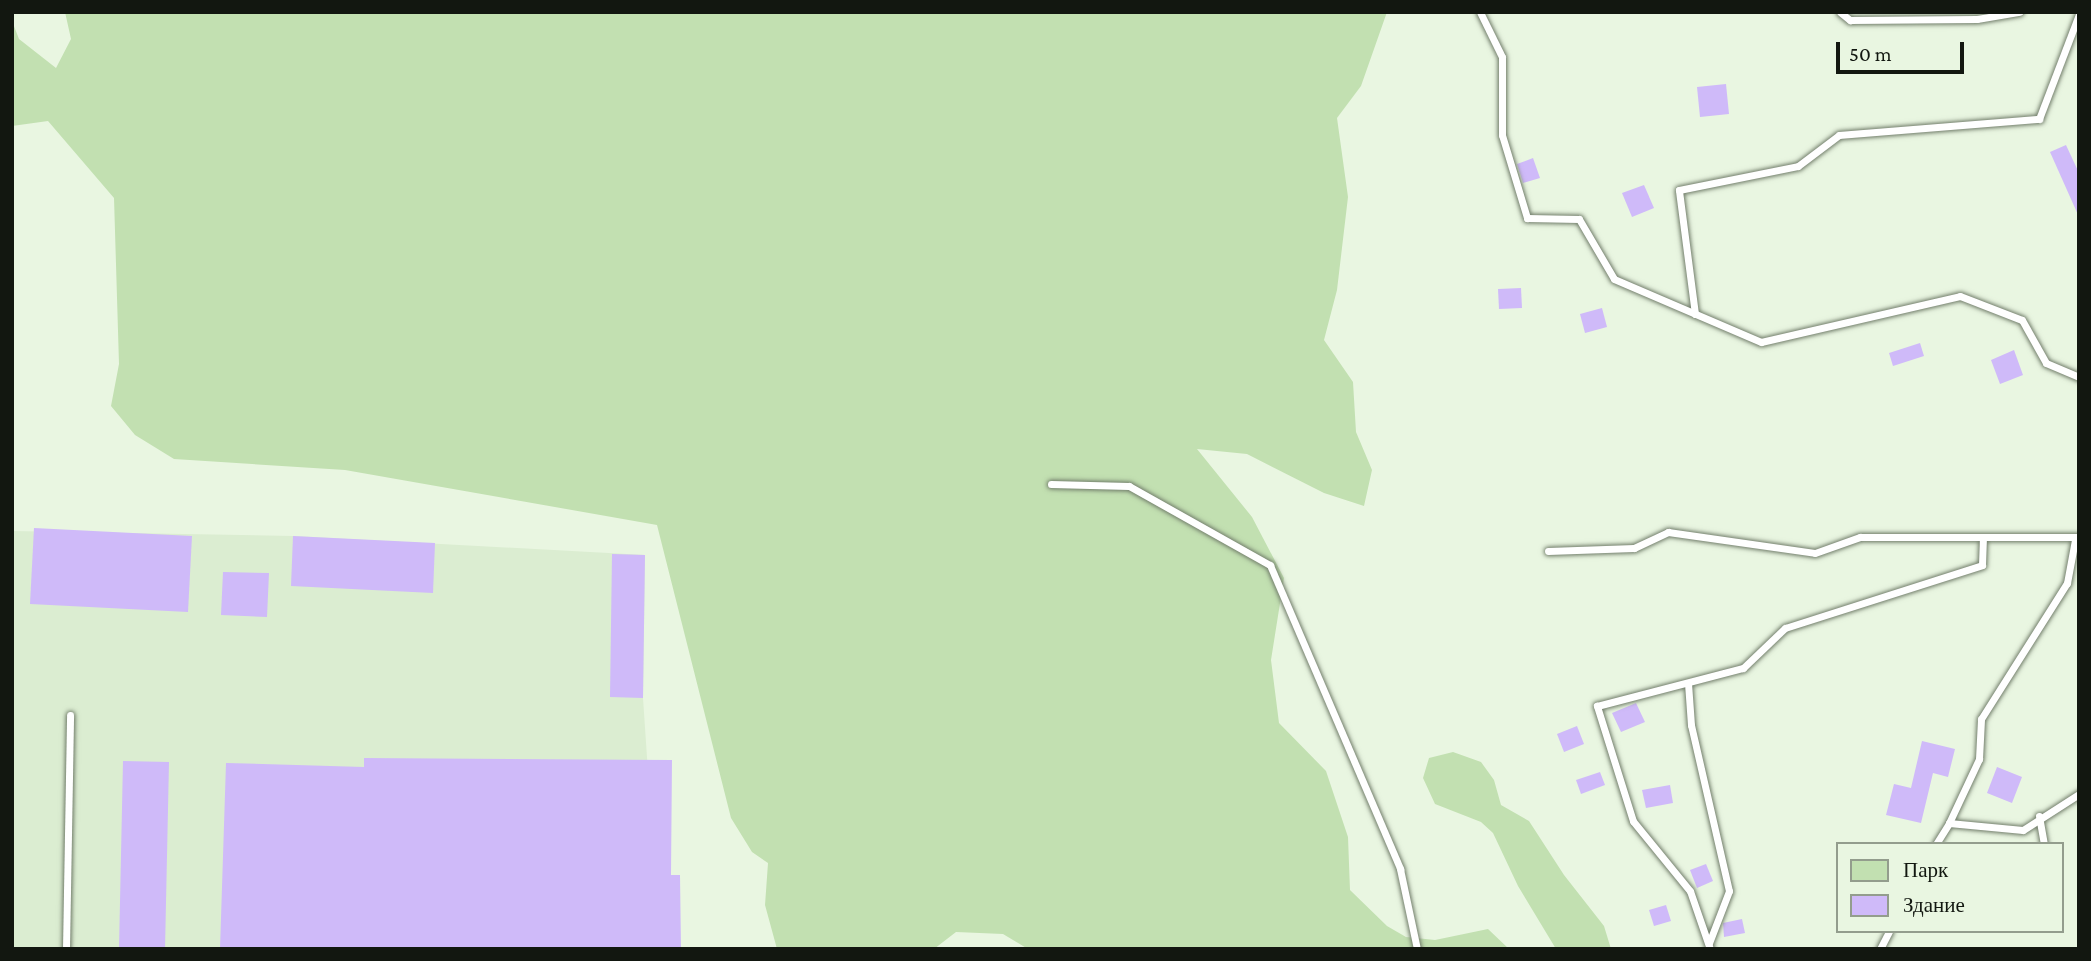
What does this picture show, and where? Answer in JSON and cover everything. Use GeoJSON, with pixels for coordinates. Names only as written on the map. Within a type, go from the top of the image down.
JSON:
{"type":"FeatureCollection","features":[{"type":"Feature","properties":{"kind":"lane"},"geometry":{"type":"LineString","coordinates":[[1480,12],[1502,57],[1502,135],[1527,218],[1579,219],[1614,279],[1761,342],[1960,296],[2022,320],[2046,363],[2079,377]]}},
{"type":"Feature","properties":{"kind":"lane"},"geometry":{"type":"LineString","coordinates":[[1840,12],[1848,16],[1975,16],[2019,12]]}},
{"type":"Feature","properties":{"kind":"lane"},"geometry":{"type":"LineString","coordinates":[[1695,314],[1679,190],[1798,166],[1839,135],[2039,120],[2079,14]]}},
{"type":"Feature","properties":{"kind":"lane"},"geometry":{"type":"LineString","coordinates":[[1051,484],[1129,485],[1270,565],[1400,869],[1418,949]]}},
{"type":"Feature","properties":{"kind":"lane"},"geometry":{"type":"LineString","coordinates":[[1548,551],[1634,548],[1668,532],[1815,553],[1860,537],[2077,539],[2067,583],[1981,719],[1979,759],[1937,842]]}},
{"type":"Feature","properties":{"kind":"lane"},"geometry":{"type":"LineString","coordinates":[[1710,946],[1690,891],[1633,821],[1597,706],[1743,668],[1785,628],[1982,565],[1983,538]]}},
{"type":"Feature","properties":{"kind":"lane"},"geometry":{"type":"LineString","coordinates":[[1688,683],[1690,724],[1729,891],[1710,946]]}},
{"type":"Feature","properties":{"kind":"lane"},"geometry":{"type":"LineString","coordinates":[[66,949],[70,715]]}},
{"type":"Feature","properties":{"kind":"lane"},"geometry":{"type":"LineString","coordinates":[[1948,823],[2023,830],[2039,816],[2079,794]]}},
{"type":"Feature","properties":{"kind":"lane"},"geometry":{"type":"LineString","coordinates":[[2039,816],[2044,842]]}},
{"type":"Feature","properties":{"kind":"lane"},"geometry":{"type":"LineString","coordinates":[[1880,949],[1888,933]]}},
{"type":"Feature","properties":{"kind":"shaded area"},"geometry":{"type":"Polygon","coordinates":[[[12,531],[293,536],[645,555],[643,698],[660,949],[12,949],[12,531]]]}},
{"type":"Feature","properties":{"kind":"green space"},"geometry":{"type":"Polygon","coordinates":[[[65,12],[1387,12],[1361,86],[1337,118],[1348,197],[1337,290],[1324,340],[1353,382],[1356,432],[1372,470],[1364,506],[1324,493],[1247,454],[1197,449],[1252,517],[1284,578],[1271,660],[1279,723],[1326,771],[1348,837],[1350,890],[1387,926],[1406,937],[1435,940],[1488,929],[1509,949],[1028,949],[1003,934],[956,932],[934,949],[777,949],[765,905],[768,863],[752,852],[731,818],[657,525],[345,470],[174,459],[135,435],[111,406],[119,364],[114,198],[48,121],[12,126],[12,21],[19,39],[56,68],[71,39],[65,12]]]}},
{"type":"Feature","properties":{"kind":"green space"},"geometry":{"type":"Polygon","coordinates":[[[1453,752],[1481,762],[1494,780],[1501,805],[1529,821],[1564,875],[1604,926],[1611,949],[1556,949],[1518,886],[1493,833],[1481,822],[1435,804],[1423,778],[1429,758],[1453,752]]]}},
{"type":"Feature","properties":{"kind":"building"},"geometry":{"type":"Polygon","coordinates":[[[1726,84],[1729,114],[1700,117],[1697,87],[1726,84]]]}},
{"type":"Feature","properties":{"kind":"building"},"geometry":{"type":"Polygon","coordinates":[[[2066,145],[2079,173],[2079,217],[2050,152],[2066,145]]]}},
{"type":"Feature","properties":{"kind":"building"},"geometry":{"type":"Polygon","coordinates":[[[1533,158],[1540,178],[1523,183],[1517,164],[1533,158]]]}},
{"type":"Feature","properties":{"kind":"building"},"geometry":{"type":"Polygon","coordinates":[[[1644,185],[1654,208],[1632,217],[1622,193],[1644,185]]]}},
{"type":"Feature","properties":{"kind":"building"},"geometry":{"type":"Polygon","coordinates":[[[1521,288],[1522,308],[1499,309],[1498,289],[1521,288]]]}},
{"type":"Feature","properties":{"kind":"building"},"geometry":{"type":"Polygon","coordinates":[[[1602,308],[1607,327],[1585,333],[1580,314],[1602,308]]]}},
{"type":"Feature","properties":{"kind":"building"},"geometry":{"type":"Polygon","coordinates":[[[1920,343],[1924,356],[1893,366],[1889,353],[1920,343]]]}},
{"type":"Feature","properties":{"kind":"building"},"geometry":{"type":"Polygon","coordinates":[[[2014,350],[2023,375],[2000,384],[1991,360],[2014,350]]]}},
{"type":"Feature","properties":{"kind":"building"},"geometry":{"type":"Polygon","coordinates":[[[34,528],[192,536],[188,612],[30,604],[34,528]]]}},
{"type":"Feature","properties":{"kind":"building"},"geometry":{"type":"Polygon","coordinates":[[[293,536],[435,543],[433,593],[291,586],[293,536]]]}},
{"type":"Feature","properties":{"kind":"building"},"geometry":{"type":"Polygon","coordinates":[[[612,554],[645,555],[643,698],[610,697],[612,554]]]}},
{"type":"Feature","properties":{"kind":"building"},"geometry":{"type":"Polygon","coordinates":[[[223,572],[269,573],[267,617],[221,615],[223,572]]]}},
{"type":"Feature","properties":{"kind":"building"},"geometry":{"type":"Polygon","coordinates":[[[1636,703],[1645,722],[1621,732],[1612,713],[1636,703]]]}},
{"type":"Feature","properties":{"kind":"building"},"geometry":{"type":"Polygon","coordinates":[[[1577,726],[1584,744],[1564,752],[1557,734],[1577,726]]]}},
{"type":"Feature","properties":{"kind":"building"},"geometry":{"type":"Polygon","coordinates":[[[1922,741],[1955,749],[1948,777],[1933,773],[1921,823],[1886,815],[1894,784],[1911,788],[1922,741]]]}},
{"type":"Feature","properties":{"kind":"building"},"geometry":{"type":"Polygon","coordinates":[[[364,758],[672,760],[671,875],[680,875],[681,949],[220,949],[226,763],[364,767],[364,758]]]}},
{"type":"Feature","properties":{"kind":"building"},"geometry":{"type":"Polygon","coordinates":[[[123,761],[169,762],[165,949],[119,949],[123,761]]]}},
{"type":"Feature","properties":{"kind":"building"},"geometry":{"type":"Polygon","coordinates":[[[1997,767],[2022,777],[2012,803],[1987,793],[1997,767]]]}},
{"type":"Feature","properties":{"kind":"building"},"geometry":{"type":"Polygon","coordinates":[[[1600,772],[1605,785],[1581,794],[1576,780],[1600,772]]]}},
{"type":"Feature","properties":{"kind":"building"},"geometry":{"type":"Polygon","coordinates":[[[1670,785],[1673,803],[1646,808],[1642,790],[1670,785]]]}},
{"type":"Feature","properties":{"kind":"building"},"geometry":{"type":"Polygon","coordinates":[[[1706,864],[1713,881],[1697,888],[1690,870],[1706,864]]]}},
{"type":"Feature","properties":{"kind":"building"},"geometry":{"type":"Polygon","coordinates":[[[1666,905],[1671,921],[1654,926],[1649,910],[1666,905]]]}},
{"type":"Feature","properties":{"kind":"building"},"geometry":{"type":"Polygon","coordinates":[[[1742,919],[1745,933],[1724,937],[1723,923],[1742,919]]]}}]}
